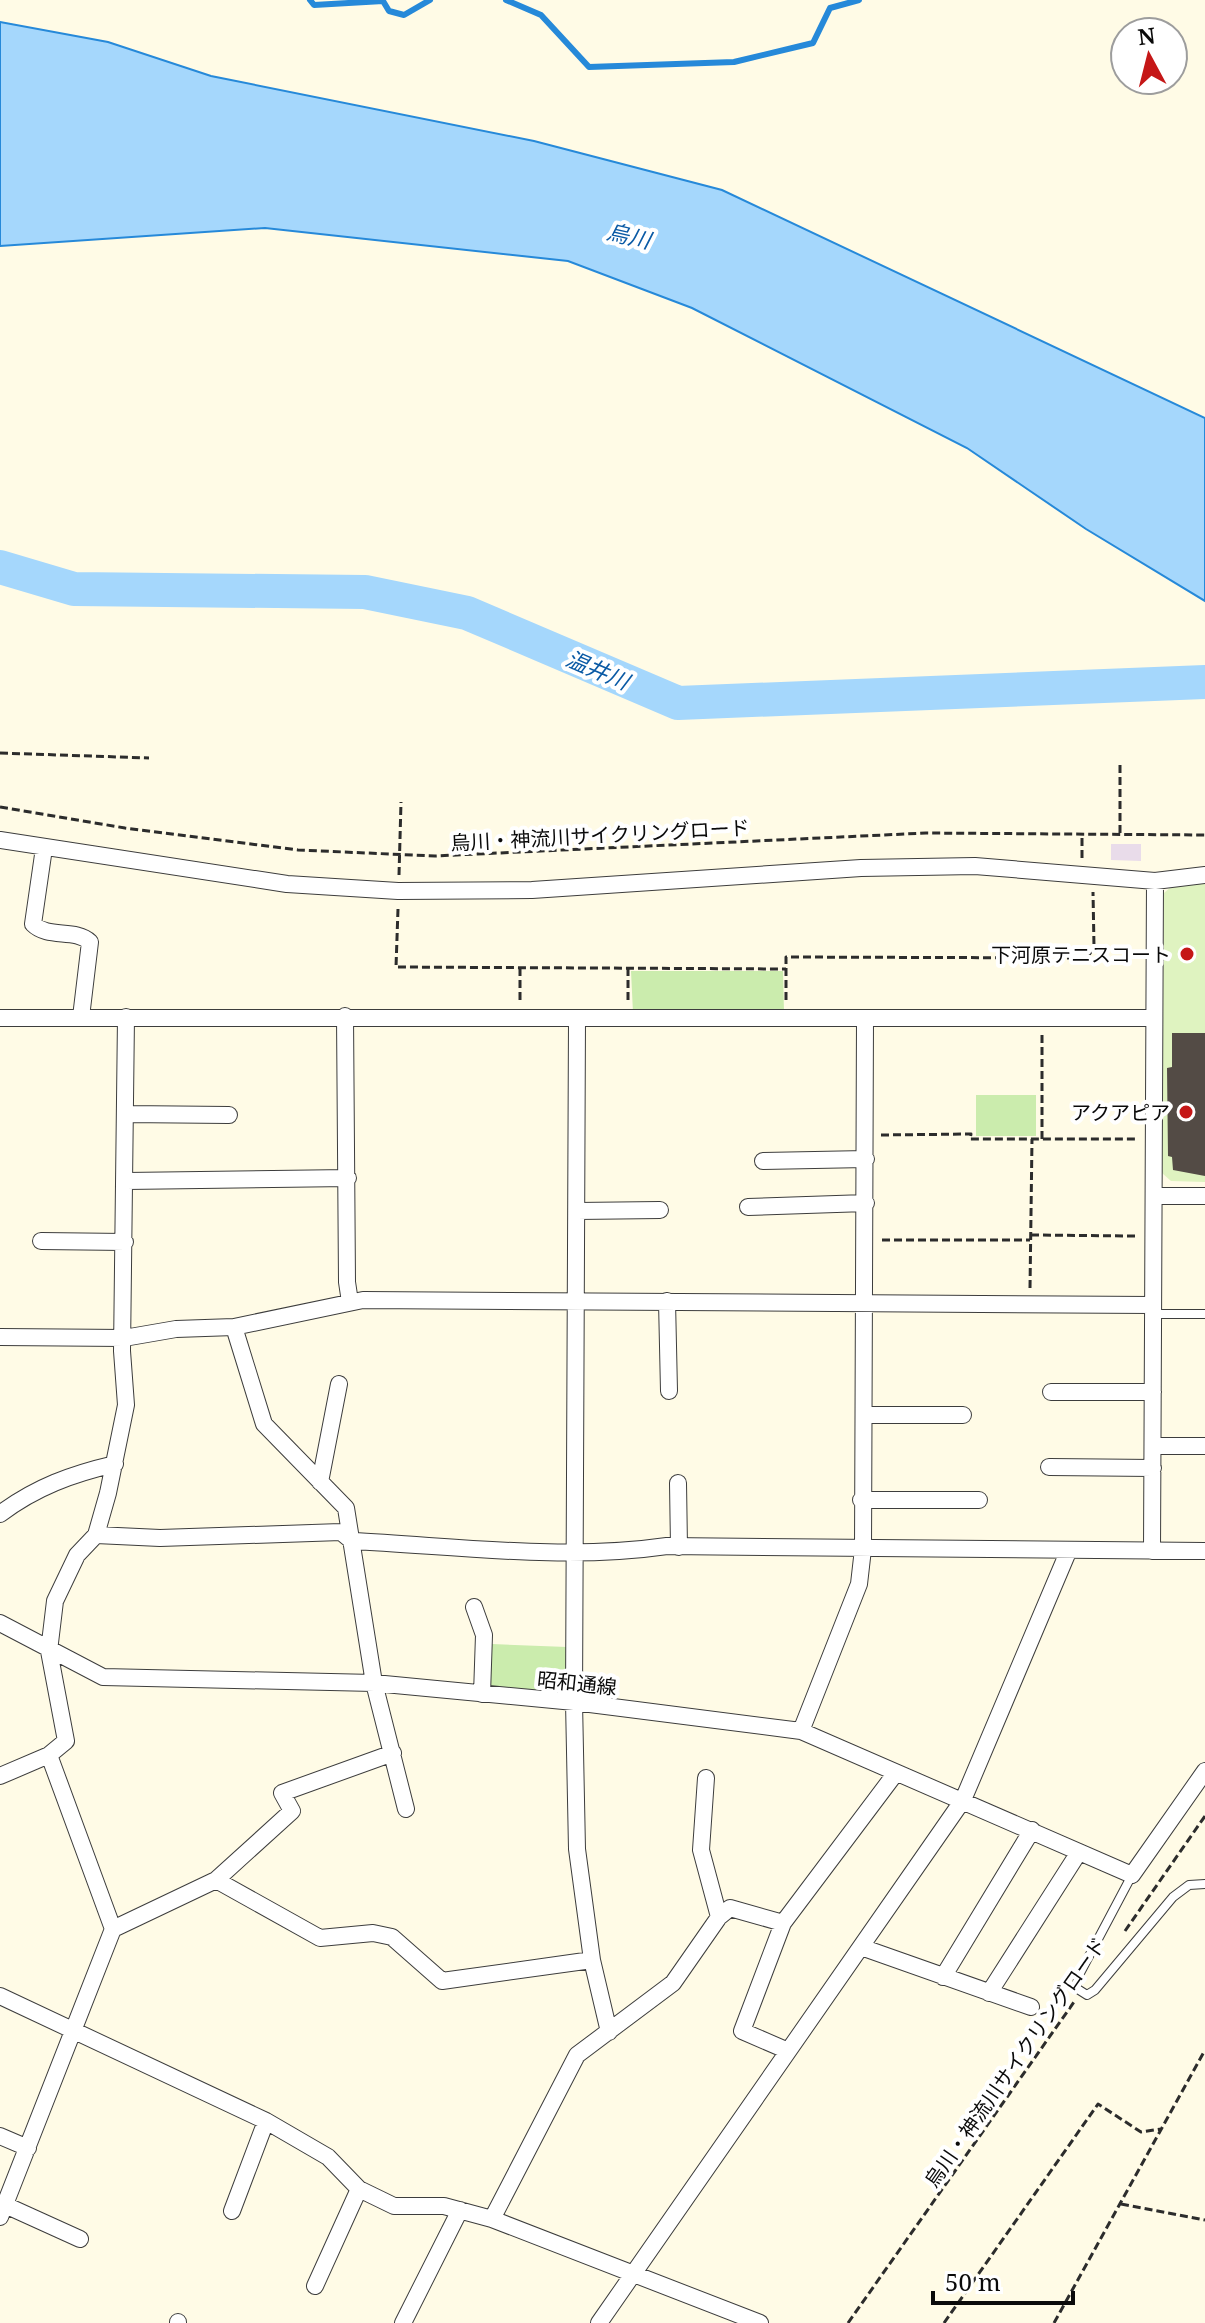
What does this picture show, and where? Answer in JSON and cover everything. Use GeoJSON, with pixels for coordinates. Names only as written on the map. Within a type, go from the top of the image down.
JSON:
{"type":"FeatureCollection","features":[{"type":"Feature","properties":{"kind":"street"},"geometry":{"type":"LineString","coordinates":[[0,840],[287,884],[398,891],[532,890],[875,867],[975,866],[1155,881],[1205,875]]}},
{"type":"Feature","properties":{"kind":"street"},"geometry":{"type":"LineString","coordinates":[[44,848],[33,924],[40,930],[80,936],[90,942],[81,1017]]}},
{"type":"Feature","properties":{"kind":"street"},"geometry":{"type":"LineString","coordinates":[[1152,1551],[1155,881]]}},
{"type":"Feature","properties":{"kind":"street"},"geometry":{"type":"LineString","coordinates":[[345,1016],[347,1282],[350,1302]]}},
{"type":"Feature","properties":{"kind":"street"},"geometry":{"type":"LineString","coordinates":[[0,1776],[49,1755],[66,1741],[49,1651],[55,1601],[77,1555],[96,1535],[115,1464],[126,1405],[126,1017]]}},
{"type":"Feature","properties":{"kind":"street"},"geometry":{"type":"LineString","coordinates":[[0,1018],[1154,1018]]}},
{"type":"Feature","properties":{"kind":"street"},"geometry":{"type":"LineString","coordinates":[[577,1020],[574,1702],[577,1849],[592,1960],[609,2032]]}},
{"type":"Feature","properties":{"kind":"street"},"geometry":{"type":"LineString","coordinates":[[801,1731],[859,1584],[863,1549],[865,1020]]}},
{"type":"Feature","properties":{"kind":"street"},"geometry":{"type":"LineString","coordinates":[[125,1114],[229,1115]]}},
{"type":"Feature","properties":{"kind":"street"},"geometry":{"type":"LineString","coordinates":[[763,1161],[866,1159]]}},
{"type":"Feature","properties":{"kind":"street"},"geometry":{"type":"LineString","coordinates":[[126,1181],[348,1178]]}},
{"type":"Feature","properties":{"kind":"street"},"geometry":{"type":"LineString","coordinates":[[1154,1196],[1205,1196]]}},
{"type":"Feature","properties":{"kind":"street"},"geometry":{"type":"LineString","coordinates":[[748,1207],[866,1203]]}},
{"type":"Feature","properties":{"kind":"street"},"geometry":{"type":"LineString","coordinates":[[577,1211],[660,1210]]}},
{"type":"Feature","properties":{"kind":"street"},"geometry":{"type":"LineString","coordinates":[[41,1241],[125,1242]]}},
{"type":"Feature","properties":{"kind":"street"},"geometry":{"type":"LineString","coordinates":[[667,1301],[669,1391]]}},
{"type":"Feature","properties":{"kind":"street"},"geometry":{"type":"LineString","coordinates":[[0,1337],[124,1338],[176,1329],[234,1327],[350,1302],[866,1302],[1153,1309]]}},
{"type":"Feature","properties":{"kind":"street"},"geometry":{"type":"LineString","coordinates":[[234,1327],[264,1424],[346,1508],[374,1683],[406,1809]]}},
{"type":"Feature","properties":{"kind":"street"},"geometry":{"type":"LineString","coordinates":[[320,1482],[339,1384]]}},
{"type":"Feature","properties":{"kind":"street"},"geometry":{"type":"LineString","coordinates":[[1051,1392],[1153,1392]]}},
{"type":"Feature","properties":{"kind":"street"},"geometry":{"type":"LineString","coordinates":[[864,1415],[963,1415]]}},
{"type":"Feature","properties":{"kind":"street"},"geometry":{"type":"LineString","coordinates":[[1153,1446],[1205,1446]]}},
{"type":"Feature","properties":{"kind":"street"},"geometry":{"type":"LineString","coordinates":[[0,1514],[23,1497],[70,1474],[115,1464]]}},
{"type":"Feature","properties":{"kind":"street"},"geometry":{"type":"LineString","coordinates":[[1049,1467],[1153,1468]]}},
{"type":"Feature","properties":{"kind":"street"},"geometry":{"type":"LineString","coordinates":[[678,1483],[679,1547]]}},
{"type":"Feature","properties":{"kind":"street"},"geometry":{"type":"LineString","coordinates":[[861,1500],[979,1500]]}},
{"type":"Feature","properties":{"kind":"street"},"geometry":{"type":"LineString","coordinates":[[96,1535],[160,1538],[341,1532],[352,1541],[576,1551],[679,1547],[1205,1551]]}},
{"type":"Feature","properties":{"kind":"street"},"geometry":{"type":"LineString","coordinates":[[599,2323],[786,2050],[963,1800],[1068,1552]]}},
{"type":"Feature","properties":{"kind":"street"},"geometry":{"type":"LineString","coordinates":[[474,1607],[484,1635],[482,1694]]}},
{"type":"Feature","properties":{"kind":"street","name":"昭和通線"},"geometry":{"type":"LineString","coordinates":[[0,1623],[103,1677],[374,1683],[574,1702],[801,1731],[1132,1875]]}},
{"type":"Feature","properties":{"kind":"street"},"geometry":{"type":"LineString","coordinates":[[113,1929],[216,1880],[292,1811],[282,1793],[393,1753]]}},
{"type":"Feature","properties":{"kind":"street"},"geometry":{"type":"LineString","coordinates":[[49,1755],[113,1929],[2,2211],[80,2239]]}},
{"type":"Feature","properties":{"kind":"street"},"geometry":{"type":"LineString","coordinates":[[1132,1875],[1205,1771]]}},
{"type":"Feature","properties":{"kind":"street"},"geometry":{"type":"LineString","coordinates":[[786,2050],[742,2031],[783,1923],[895,1774]]}},
{"type":"Feature","properties":{"kind":"street"},"geometry":{"type":"LineString","coordinates":[[706,1778],[701,1850],[719,1917]]}},
{"type":"Feature","properties":{"kind":"street"},"geometry":{"type":"LineString","coordinates":[[943,1977],[1032,1830]]}},
{"type":"Feature","properties":{"kind":"street"},"geometry":{"type":"LineString","coordinates":[[989,1993],[1079,1852]]}},
{"type":"Feature","properties":{"kind":"street"},"geometry":{"type":"LineString","coordinates":[[216,1880],[320,1938],[373,1933],[392,1937],[442,1981],[592,1960]]}},
{"type":"Feature","properties":{"kind":"street"},"geometry":{"type":"LineString","coordinates":[[492,2219],[577,2055],[673,1983],[719,1917],[730,1908],[783,1923]]}},
{"type":"Feature","properties":{"kind":"street"},"geometry":{"type":"LineString","coordinates":[[861,1947],[1031,2007]]}},
{"type":"Feature","properties":{"kind":"street"},"geometry":{"type":"LineString","coordinates":[[0,1996],[266,2121],[328,2157],[359,2189],[394,2206],[460,2210],[492,2219],[760,2323]]}},
{"type":"Feature","properties":{"kind":"street"},"geometry":{"type":"LineString","coordinates":[[232,2211],[266,2121]]}},
{"type":"Feature","properties":{"kind":"street"},"geometry":{"type":"LineString","coordinates":[[0,2136],[28,2148]]}},
{"type":"Feature","properties":{"kind":"street"},"geometry":{"type":"LineString","coordinates":[[315,2286],[359,2189]]}},
{"type":"Feature","properties":{"kind":"street"},"geometry":{"type":"LineString","coordinates":[[403,2323],[460,2210]]}},
{"type":"Feature","properties":{"kind":"lane"},"geometry":{"type":"LineString","coordinates":[[1153,1309],[1205,1314]]}},
{"type":"Feature","properties":{"kind":"lane"},"geometry":{"type":"LineString","coordinates":[[1132,1875],[1079,1975],[1076,1988],[1080,1993],[1087,1995],[1095,1990],[1173,1897],[1189,1885],[1205,1884]]}},
{"type":"Feature","properties":{"kind":"path"},"geometry":{"type":"LineString","coordinates":[[0,753],[149,758]]}},
{"type":"Feature","properties":{"kind":"path"},"geometry":{"type":"LineString","coordinates":[[1120,762],[1120,833]]}},
{"type":"Feature","properties":{"kind":"path"},"geometry":{"type":"LineString","coordinates":[[398,883],[401,802]]}},
{"type":"Feature","properties":{"kind":"path","name":"烏川・神流川サイクリングロード"},"geometry":{"type":"LineString","coordinates":[[0,807],[125,828],[284,848],[399,855],[561,853],[867,835],[1082,832],[1205,835]]}},
{"type":"Feature","properties":{"kind":"path"},"geometry":{"type":"LineString","coordinates":[[1082,832],[1082,861]]}},
{"type":"Feature","properties":{"kind":"path"},"geometry":{"type":"LineString","coordinates":[[786,1020],[786,957],[1087,958],[1094,947],[1093,875]]}},
{"type":"Feature","properties":{"kind":"path"},"geometry":{"type":"LineString","coordinates":[[399,901],[396,967],[786,969]]}},
{"type":"Feature","properties":{"kind":"path"},"geometry":{"type":"LineString","coordinates":[[520,968],[520,1019]]}},
{"type":"Feature","properties":{"kind":"path"},"geometry":{"type":"LineString","coordinates":[[628,968],[628,1020]]}},
{"type":"Feature","properties":{"kind":"path"},"geometry":{"type":"LineString","coordinates":[[1042,1139],[1043,1019]]}},
{"type":"Feature","properties":{"kind":"path"},"geometry":{"type":"LineString","coordinates":[[866,1135],[971,1134],[970,1139],[1154,1138]]}},
{"type":"Feature","properties":{"kind":"path"},"geometry":{"type":"LineString","coordinates":[[1030,1290],[1032,1139]]}},
{"type":"Feature","properties":{"kind":"path"},"geometry":{"type":"LineString","coordinates":[[866,1240],[1154,1236]]}},
{"type":"Feature","properties":{"kind":"path","name":"烏川・神流川サイクリングロード"},"geometry":{"type":"LineString","coordinates":[[1118,1941],[1205,1816]]}},
{"type":"Feature","properties":{"kind":"path"},"geometry":{"type":"LineString","coordinates":[[1170,1870],[1177,1875]]}},
{"type":"Feature","properties":{"kind":"path","name":"烏川・神流川サイクリングロード"},"geometry":{"type":"LineString","coordinates":[[848,2323],[1080,1993]]}},
{"type":"Feature","properties":{"kind":"path"},"geometry":{"type":"LineString","coordinates":[[1054,2323],[1205,2050]]}},
{"type":"Feature","properties":{"kind":"path"},"geometry":{"type":"LineString","coordinates":[[944,2323],[1098,2104],[1141,2132],[1161,2129]]}},
{"type":"Feature","properties":{"kind":"path"},"geometry":{"type":"LineString","coordinates":[[1121,2204],[1205,2220]]}},
{"type":"Feature","properties":{"kind":"shaded area"},"geometry":{"type":"Polygon","coordinates":[[[1111,844],[1141,844],[1141,861],[1111,860],[1111,844]]]}},
{"type":"Feature","properties":{"kind":"green space"},"geometry":{"type":"Polygon","coordinates":[[[1205,883],[1205,1182],[1171,1181],[1162,1173],[1164,893],[1172,886],[1205,883]]]}},
{"type":"Feature","properties":{"kind":"green space"},"geometry":{"type":"Polygon","coordinates":[[[631,971],[783,971],[784,1012],[633,1013],[631,971]]]}},
{"type":"Feature","properties":{"kind":"green space"},"geometry":{"type":"Polygon","coordinates":[[[976,1095],[1036,1095],[1036,1136],[976,1136],[976,1095]]]}},
{"type":"Feature","properties":{"kind":"green space"},"geometry":{"type":"Polygon","coordinates":[[[492,1644],[567,1647],[570,1689],[565,1694],[490,1686],[492,1644]]]}},
{"type":"Feature","properties":{"kind":"water","name":"烏川"},"geometry":{"type":"Polygon","coordinates":[[[0,22],[108,42],[211,76],[534,141],[722,190],[1205,418],[1205,601],[1086,529],[967,448],[692,308],[568,261],[265,228],[0,246],[0,22]]]}},
{"type":"Feature","properties":{"kind":"building","name":"アクアピア"},"geometry":{"type":"Polygon","coordinates":[[[1172,1033],[1205,1033],[1205,1176],[1173,1170],[1172,1157],[1168,1156],[1167,1068],[1172,1067],[1172,1033]]]}},
{"type":"Feature","properties":{"kind":"waterway"},"geometry":{"type":"LineString","coordinates":[[310,0],[314,5],[383,1],[389,11],[404,15],[430,0]]}},
{"type":"Feature","properties":{"kind":"waterway"},"geometry":{"type":"LineString","coordinates":[[506,0],[541,15],[589,67],[734,62],[813,43],[830,8],[859,0]]}},
{"type":"Feature","properties":{"kind":"waterway","name":"温井川"},"geometry":{"type":"LineString","coordinates":[[0,567],[74,589],[365,592],[467,613],[678,703],[1205,682]]}},
{"type":"Feature","properties":{"kind":"place","name":"下河原テニスコート"},"geometry":{"type":"Point","coordinates":[1187,954]}},
{"type":"Feature","properties":{"kind":"place","name":"アクアピア"},"geometry":{"type":"Point","coordinates":[1186,1112]}}]}
